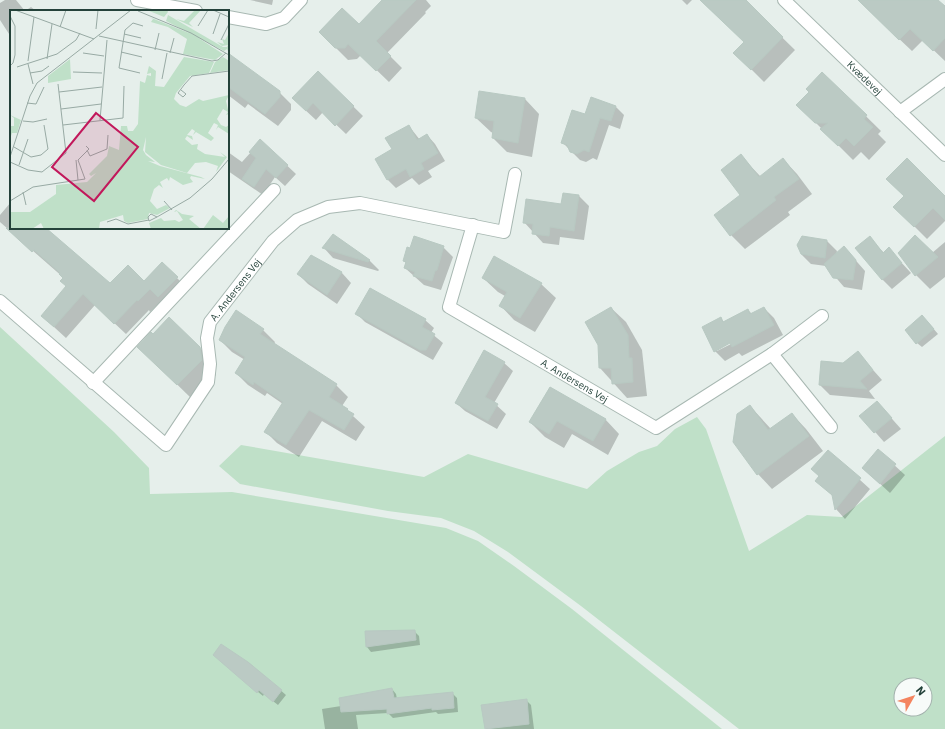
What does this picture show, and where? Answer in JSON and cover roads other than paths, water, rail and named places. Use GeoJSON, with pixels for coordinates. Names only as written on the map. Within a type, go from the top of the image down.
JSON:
{"type":"FeatureCollection","features":[{"type":"Feature","properties":{"kind":"street"},"geometry":{"type":"LineString","coordinates":[[137,0],[191,10]]}},
{"type":"Feature","properties":{"kind":"street"},"geometry":{"type":"LineString","coordinates":[[229,17],[266,24],[284,18],[301,0]]}},
{"type":"Feature","properties":{"kind":"street","name":"Kvædevej"},"geometry":{"type":"LineString","coordinates":[[784,0],[945,155]]}},
{"type":"Feature","properties":{"kind":"street"},"geometry":{"type":"LineString","coordinates":[[900,112],[945,79]]}},
{"type":"Feature","properties":{"kind":"street","name":"A. Andersens Vej"},"geometry":{"type":"LineString","coordinates":[[0,301],[166,445],[208,382],[210,364],[206,338],[210,322],[273,241],[297,220],[328,207],[360,203],[504,232],[515,174]]}},
{"type":"Feature","properties":{"kind":"street"},"geometry":{"type":"LineString","coordinates":[[93,382],[274,190]]}},
{"type":"Feature","properties":{"kind":"street","name":"A. Andersens Vej"},"geometry":{"type":"LineString","coordinates":[[473,225],[448,307],[656,428],[772,354],[822,316]]}},
{"type":"Feature","properties":{"kind":"street"},"geometry":{"type":"LineString","coordinates":[[772,354],[831,427]]}}]}
